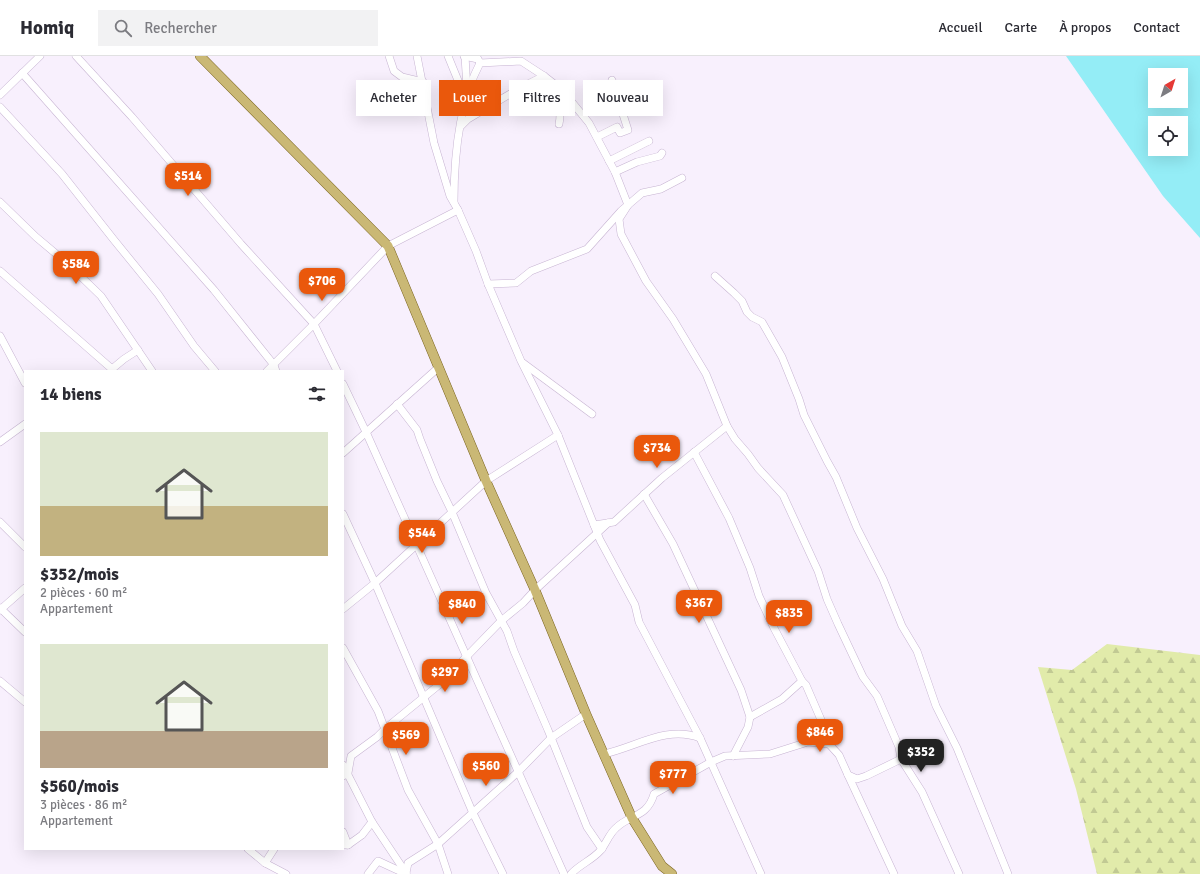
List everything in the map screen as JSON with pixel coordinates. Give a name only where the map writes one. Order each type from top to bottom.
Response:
[{"type":"main road","points":[[200,56],[388,246],[486,481],[535,590],[586,714],[632,818],[662,866],[672,874]]},
{"type":"street","points":[[0,95],[40,56]]},
{"type":"street","points":[[76,56],[132,117],[242,244],[314,324],[337,370]]},
{"type":"street","points":[[389,56],[394,71],[402,77],[415,80]]},
{"type":"street","points":[[417,56],[423,80]]},
{"type":"street","points":[[448,56],[459,80]]},
{"type":"street","points":[[466,80],[464,56],[478,59],[480,62],[521,61],[549,80]]},
{"type":"street","points":[[471,80],[480,62]]},
{"type":"street","points":[[22,73],[214,290],[275,368],[314,324],[388,246],[458,210]]},
{"type":"street","points":[[460,126],[468,119],[520,88],[544,76]]},
{"type":"street","points":[[575,105],[589,122],[597,137],[615,172],[628,205]]},
{"type":"street","points":[[0,107],[62,174],[158,294],[194,346],[214,370]]},
{"type":"street","points":[[429,116],[434,143],[450,196],[458,210],[476,251],[488,284],[521,362],[558,435],[598,534],[635,605],[639,622],[700,738],[761,874]]},
{"type":"street","points":[[454,202],[454,170],[462,116]]},
{"type":"street","points":[[559,124],[561,116]]},
{"type":"street","points":[[597,137],[617,127],[620,133],[628,130],[624,116]]},
{"type":"street","points":[[609,161],[649,141]]},
{"type":"street","points":[[615,172],[637,162],[660,156],[662,153]]},
{"type":"street","points":[[488,284],[516,283],[531,271],[587,249],[628,205],[642,193],[661,189],[682,178]]},
{"type":"street","points":[[0,202],[101,296],[151,370]]},
{"type":"street","points":[[628,205],[619,219],[621,234],[646,281],[673,319],[706,374],[727,426],[758,468],[782,495],[818,571],[827,599],[838,624],[863,677],[877,696],[892,729],[899,747],[901,759],[922,792],[959,874]]},
{"type":"street","points":[[0,271],[111,370],[138,350]]},
{"type":"street","points":[[715,276],[742,301],[747,312],[752,317],[762,322],[782,356],[804,415],[836,477],[857,528],[883,579],[902,626],[917,651],[936,706],[957,748],[1008,874]]},
{"type":"street","points":[[0,336],[24,381]]},
{"type":"street","points":[[521,362],[592,414]]},
{"type":"street","points":[[344,452],[439,367]]},
{"type":"street","points":[[344,386],[564,874]]},
{"type":"street","points":[[397,404],[418,430],[420,440],[437,481],[452,512],[486,593],[507,631],[587,827],[602,849]]},
{"type":"street","points":[[0,442],[24,425]]},
{"type":"street","points":[[594,525],[614,522],[644,494],[727,426]]},
{"type":"street","points":[[344,608],[376,583],[486,481],[558,435]]},
{"type":"street","points":[[694,452],[729,518],[750,568],[759,596],[774,628],[802,681],[806,685],[825,729],[829,744],[839,755],[894,874]]},
{"type":"street","points":[[644,494],[673,544],[741,690],[750,717],[748,727],[733,756]]},
{"type":"street","points":[[344,516],[376,583],[404,654],[424,697],[472,811],[503,874]]},
{"type":"street","points":[[0,522],[24,546]]},
{"type":"street","points":[[407,874],[372,822],[345,775],[351,756],[377,737],[440,684],[501,622],[598,534],[608,523]]},
{"type":"street","points":[[24,589],[0,609],[24,631]]},
{"type":"street","points":[[344,650],[386,728],[408,790],[438,844],[448,874]]},
{"type":"street","points":[[0,681],[24,701]]},
{"type":"street","points":[[750,717],[782,699],[802,681]]},
{"type":"street","points":[[407,874],[408,863],[438,844],[472,811],[518,772],[551,738],[586,714]]},
{"type":"street","points":[[604,754],[617,751],[658,736],[676,734],[691,735],[700,738]]},
{"type":"street","points":[[571,874],[602,849],[616,828],[642,813],[652,802],[654,794],[711,762],[725,756],[770,754],[808,742],[829,744]]},
{"type":"street","points":[[848,775],[857,779],[901,759]]},
{"type":"street","points":[[346,845],[362,835],[372,822]]},
{"type":"street","points":[[249,850],[265,863],[286,874]]},
{"type":"street","points":[[265,863],[273,850]]},
{"type":"street","points":[[368,874],[378,861],[407,874]]},
{"type":"green space","points":[[1107,644],[1200,655],[1200,874],[1097,874],[1076,789],[1038,667],[1072,670]]},
{"type":"water","points":[[1066,56],[1200,56],[1200,238],[1163,196]]}]
